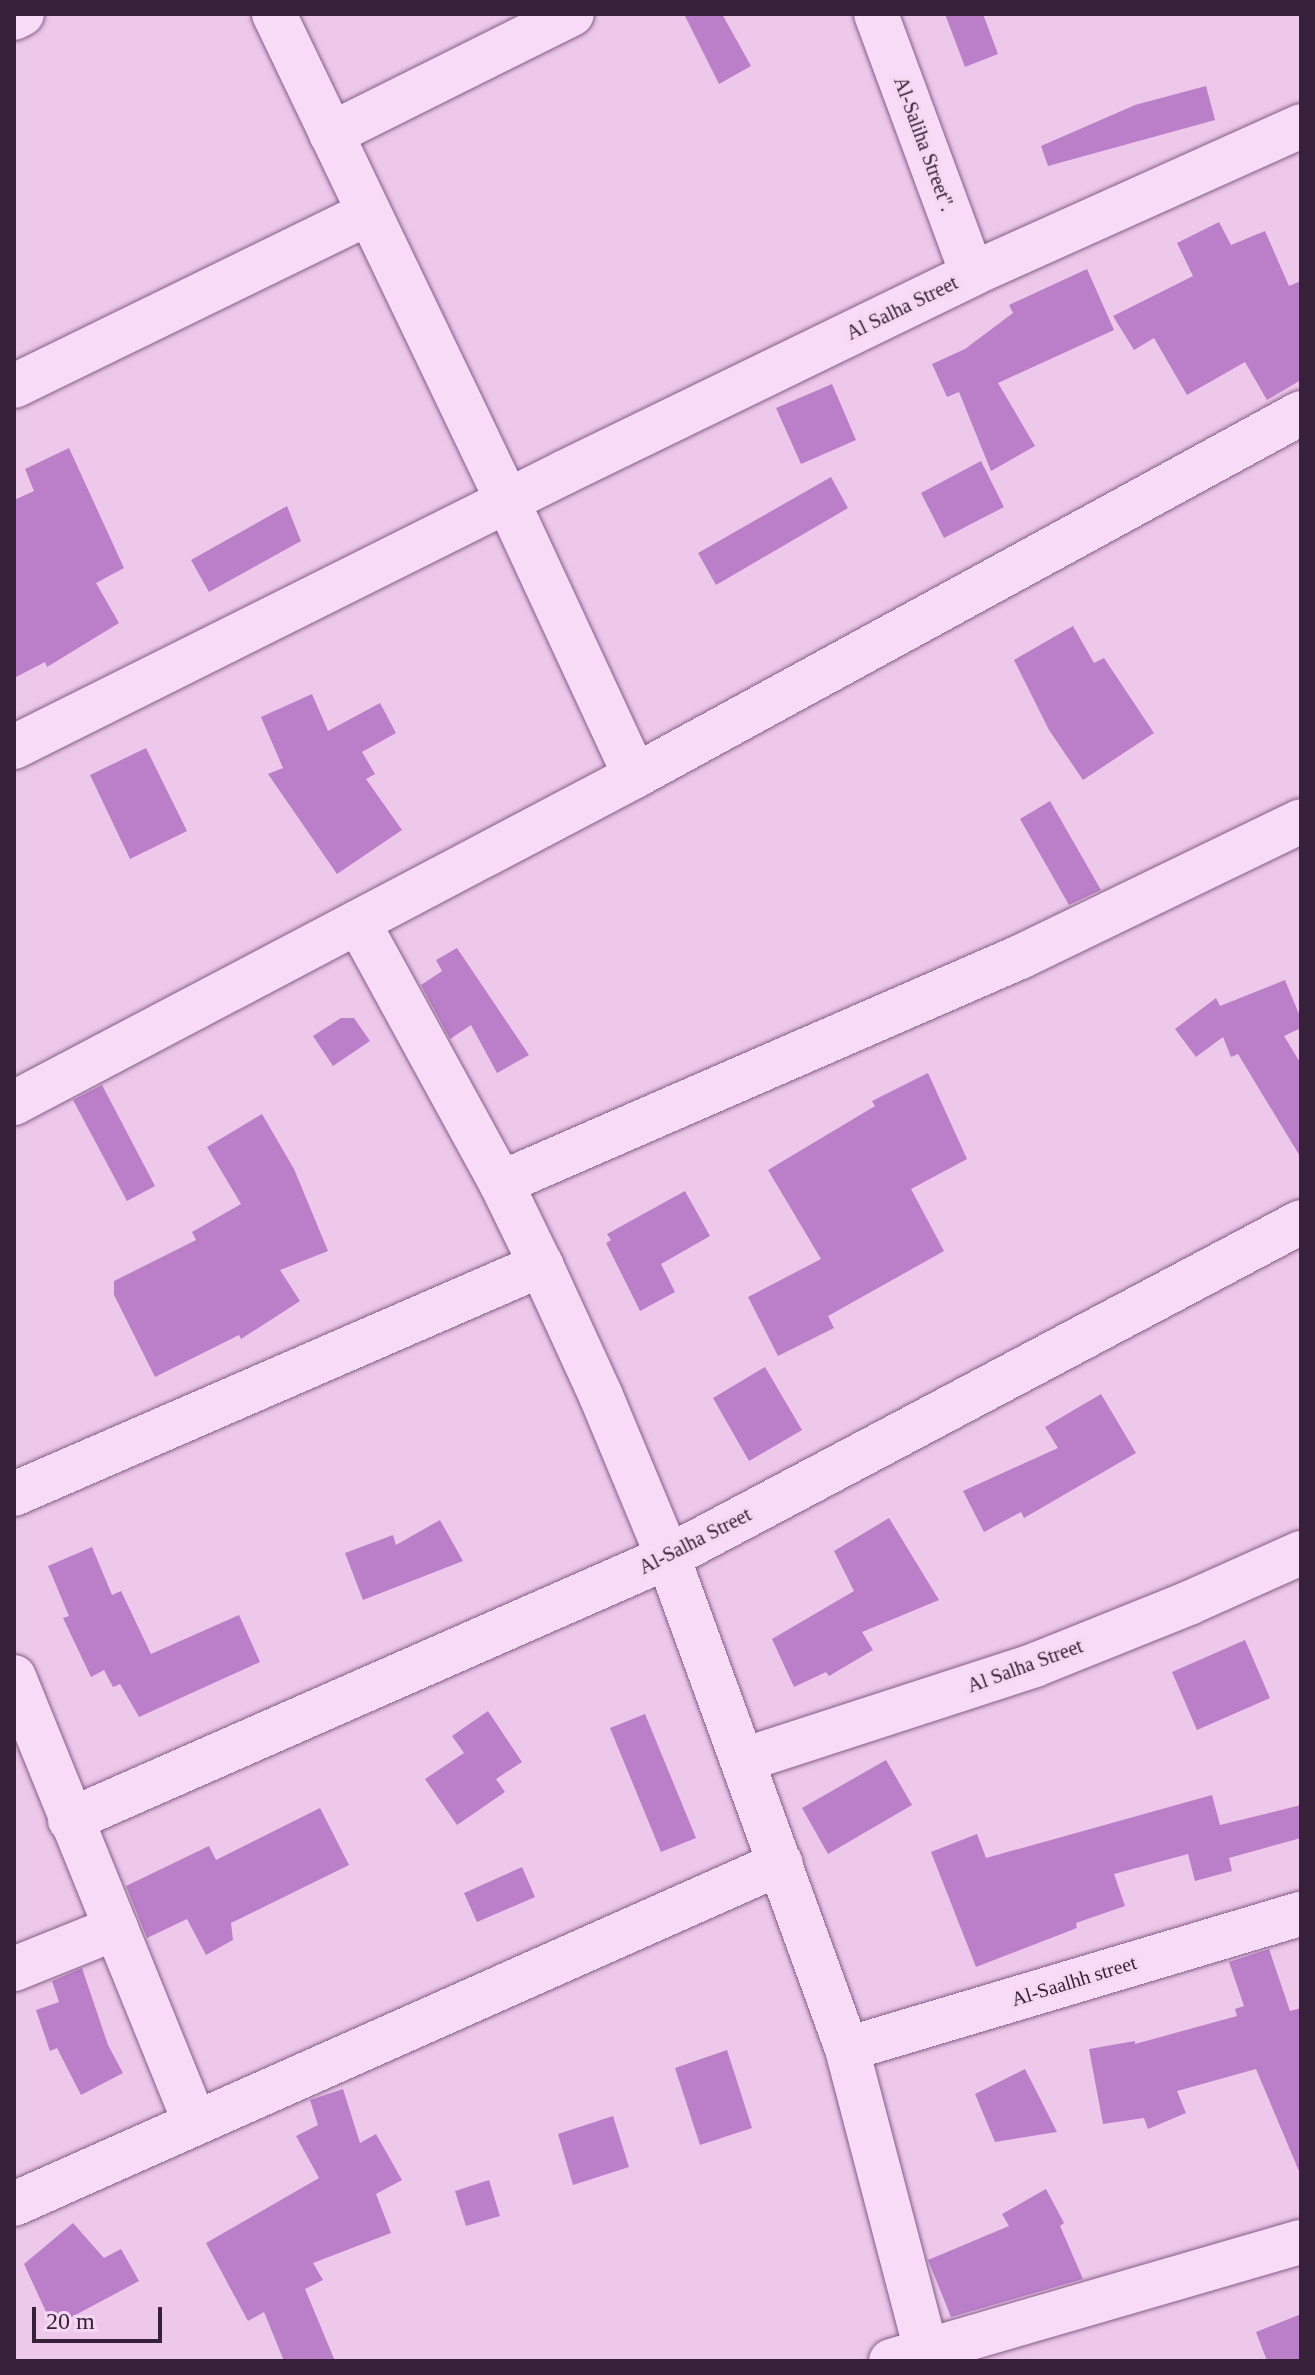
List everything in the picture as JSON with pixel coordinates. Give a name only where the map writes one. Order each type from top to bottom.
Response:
[{"type":"street","points":[[14,18],[22,14]]},
{"type":"street","points":[[274,14],[507,500],[635,776]]},
{"type":"street","points":[[331,134],[572,14]]},
{"type":"street","name":"Al-Saliha Street\".","points":[[876,14],[972,274]]},
{"type":"street","name":"Al Salha Street","points":[[14,747],[507,500],[972,274],[1301,126]]},
{"type":"street","points":[[14,386],[368,213]]},
{"type":"street","points":[[14,1103],[635,776],[1301,413]]},
{"type":"street","points":[[501,1183],[1020,957],[1301,821]]},
{"type":"street","points":[[358,922],[501,1183],[601,1396],[668,1557],[847,2049],[915,2357],[1301,2242]]},
{"type":"street","name":"Al-Salha Street","points":[[70,1820],[668,1557],[1301,1222]]},
{"type":"street","points":[[14,1494],[541,1265]]},
{"type":"street","name":"Al Salha Street","points":[[743,1760],[1035,1665],[1189,1603],[1301,1553]]},
{"type":"street","points":[[14,1677],[195,2123]]},
{"type":"street","points":[[14,2204],[781,1863]]},
{"type":"street","name":"Al-Saalhh street","points":[[847,2049],[1301,1914]]},
{"type":"street","points":[[14,1969],[116,1928]]},
{"type":"building","points":[[684,14],[722,14],[751,66],[719,84]]},
{"type":"building","points":[[945,14],[983,14],[998,54],[965,67]]},
{"type":"building","points":[[1206,86],[1215,120],[1048,166],[1041,146],[1135,105]]},
{"type":"building","points":[[1219,222],[1231,245],[1265,231],[1289,286],[1301,281],[1301,380],[1267,400],[1245,362],[1187,395],[1154,338],[1134,350],[1113,316],[1193,276],[1177,243]]},
{"type":"building","points":[[1087,269],[1114,330],[998,383],[1035,446],[991,471],[959,392],[947,397],[932,364],[965,349],[1013,313],[1009,305]]},
{"type":"building","points":[[832,384],[856,440],[801,464],[776,408]]},
{"type":"building","points":[[69,448],[124,568],[96,583],[119,623],[47,667],[45,662],[14,678],[14,500],[34,491],[25,469]]},
{"type":"building","points":[[981,461],[1004,507],[944,538],[921,493]]},
{"type":"building","points":[[831,477],[848,508],[716,585],[698,553]]},
{"type":"building","points":[[287,506],[301,541],[209,592],[191,560]]},
{"type":"building","points":[[1073,626],[1094,663],[1104,658],[1154,733],[1083,780],[1049,730],[1014,660]]},
{"type":"building","points":[[312,694],[328,731],[380,703],[396,733],[362,752],[375,774],[366,779],[402,830],[337,874],[268,774],[283,768],[261,717]]},
{"type":"building","points":[[146,748],[187,831],[130,859],[90,775]]},
{"type":"building","points":[[1050,801],[1101,890],[1069,905],[1020,819]]},
{"type":"building","points":[[457,948],[529,1055],[497,1073],[471,1025],[450,1039],[421,985],[442,971],[436,960]]},
{"type":"building","points":[[1285,980],[1301,1019],[1301,1028],[1284,1036],[1301,1064],[1301,1158],[1238,1054],[1231,1057],[1223,1037],[1196,1057],[1175,1029],[1216,998],[1220,1006]]},
{"type":"building","points":[[341,1018],[354,1018],[370,1041],[333,1066],[313,1036]]},
{"type":"building","points":[[928,1073],[967,1159],[911,1189],[944,1251],[828,1316],[834,1328],[778,1356],[748,1297],[821,1259],[768,1170],[875,1106],[872,1101]]},
{"type":"building","points":[[102,1085],[155,1186],[127,1201],[73,1100]]},
{"type":"building","points":[[262,1114],[294,1169],[328,1251],[280,1270],[300,1301],[241,1339],[239,1335],[155,1377],[114,1295],[114,1281],[196,1240],[192,1232],[241,1204],[207,1147]]},
{"type":"building","points":[[685,1191],[710,1236],[661,1264],[675,1292],[640,1311],[606,1243],[611,1240],[607,1234]]},
{"type":"building","points":[[765,1367],[802,1430],[749,1461],[713,1398]]},
{"type":"building","points":[[1101,1394],[1136,1453],[1024,1518],[1021,1512],[984,1532],[963,1491],[1058,1448],[1045,1427]]},
{"type":"building","points":[[889,1518],[939,1600],[862,1632],[873,1650],[829,1676],[826,1672],[794,1687],[772,1639],[854,1591],[834,1551]]},
{"type":"building","points":[[440,1520],[463,1561],[363,1600],[345,1553],[393,1535],[396,1545]]},
{"type":"building","points":[[92,1547],[112,1595],[121,1591],[151,1654],[239,1615],[260,1662],[139,1717],[120,1684],[113,1687],[104,1670],[91,1677],[63,1618],[69,1616],[48,1566]]},
{"type":"building","points":[[1245,1640],[1270,1698],[1197,1730],[1172,1672]]},
{"type":"building","points":[[488,1711],[522,1762],[496,1779],[505,1792],[457,1825],[425,1779],[464,1753],[452,1736]]},
{"type":"building","points":[[645,1714],[696,1838],[661,1852],[610,1728]]},
{"type":"building","points":[[886,1760],[912,1805],[828,1854],[802,1808]]},
{"type":"building","points":[[1212,1795],[1220,1825],[1301,1805],[1301,1838],[1229,1858],[1232,1871],[1195,1881],[1188,1854],[1114,1874],[1125,1906],[1076,1923],[1077,1928],[976,1967],[931,1852],[977,1834],[986,1858]]},
{"type":"building","points":[[320,1808],[349,1865],[231,1923],[233,1940],[206,1955],[187,1919],[147,1938],[126,1886],[209,1846],[216,1860]]},
{"type":"building","points":[[522,1867],[535,1897],[477,1922],[464,1893]]},
{"type":"building","points":[[1269,1949],[1290,2011],[1301,2008],[1301,2176],[1256,2069],[1177,2091],[1186,2113],[1148,2129],[1144,2118],[1103,2124],[1089,2049],[1135,2041],[1135,2044],[1237,2016],[1235,2009],[1244,2006],[1229,1962]]},
{"type":"building","points":[[82,1968],[108,2045],[123,2073],[81,2095],[57,2048],[50,2051],[36,2010],[59,2002],[52,1981]]},
{"type":"building","points":[[727,2050],[752,2128],[700,2145],[675,2068]]},
{"type":"building","points":[[1025,2069],[1057,2132],[995,2142],[975,2094]]},
{"type":"building","points":[[343,2089],[360,2143],[376,2134],[402,2180],[376,2194],[391,2233],[313,2263],[323,2280],[305,2289],[335,2361],[284,2361],[264,2312],[248,2321],[206,2243],[319,2178],[296,2136],[318,2125],[310,2100]]},
{"type":"building","points":[[613,2116],[629,2167],[573,2185],[558,2134]]},
{"type":"building","points":[[489,2180],[500,2216],[466,2226],[455,2191]]},
{"type":"building","points":[[1046,2189],[1064,2223],[1060,2226],[1083,2279],[951,2317],[928,2260],[1009,2226],[1002,2214]]},
{"type":"building","points":[[73,2223],[104,2258],[121,2249],[139,2281],[53,2327],[24,2264]]},
{"type":"building","points":[[1301,2314],[1301,2361],[1267,2361],[1256,2332]]}]
